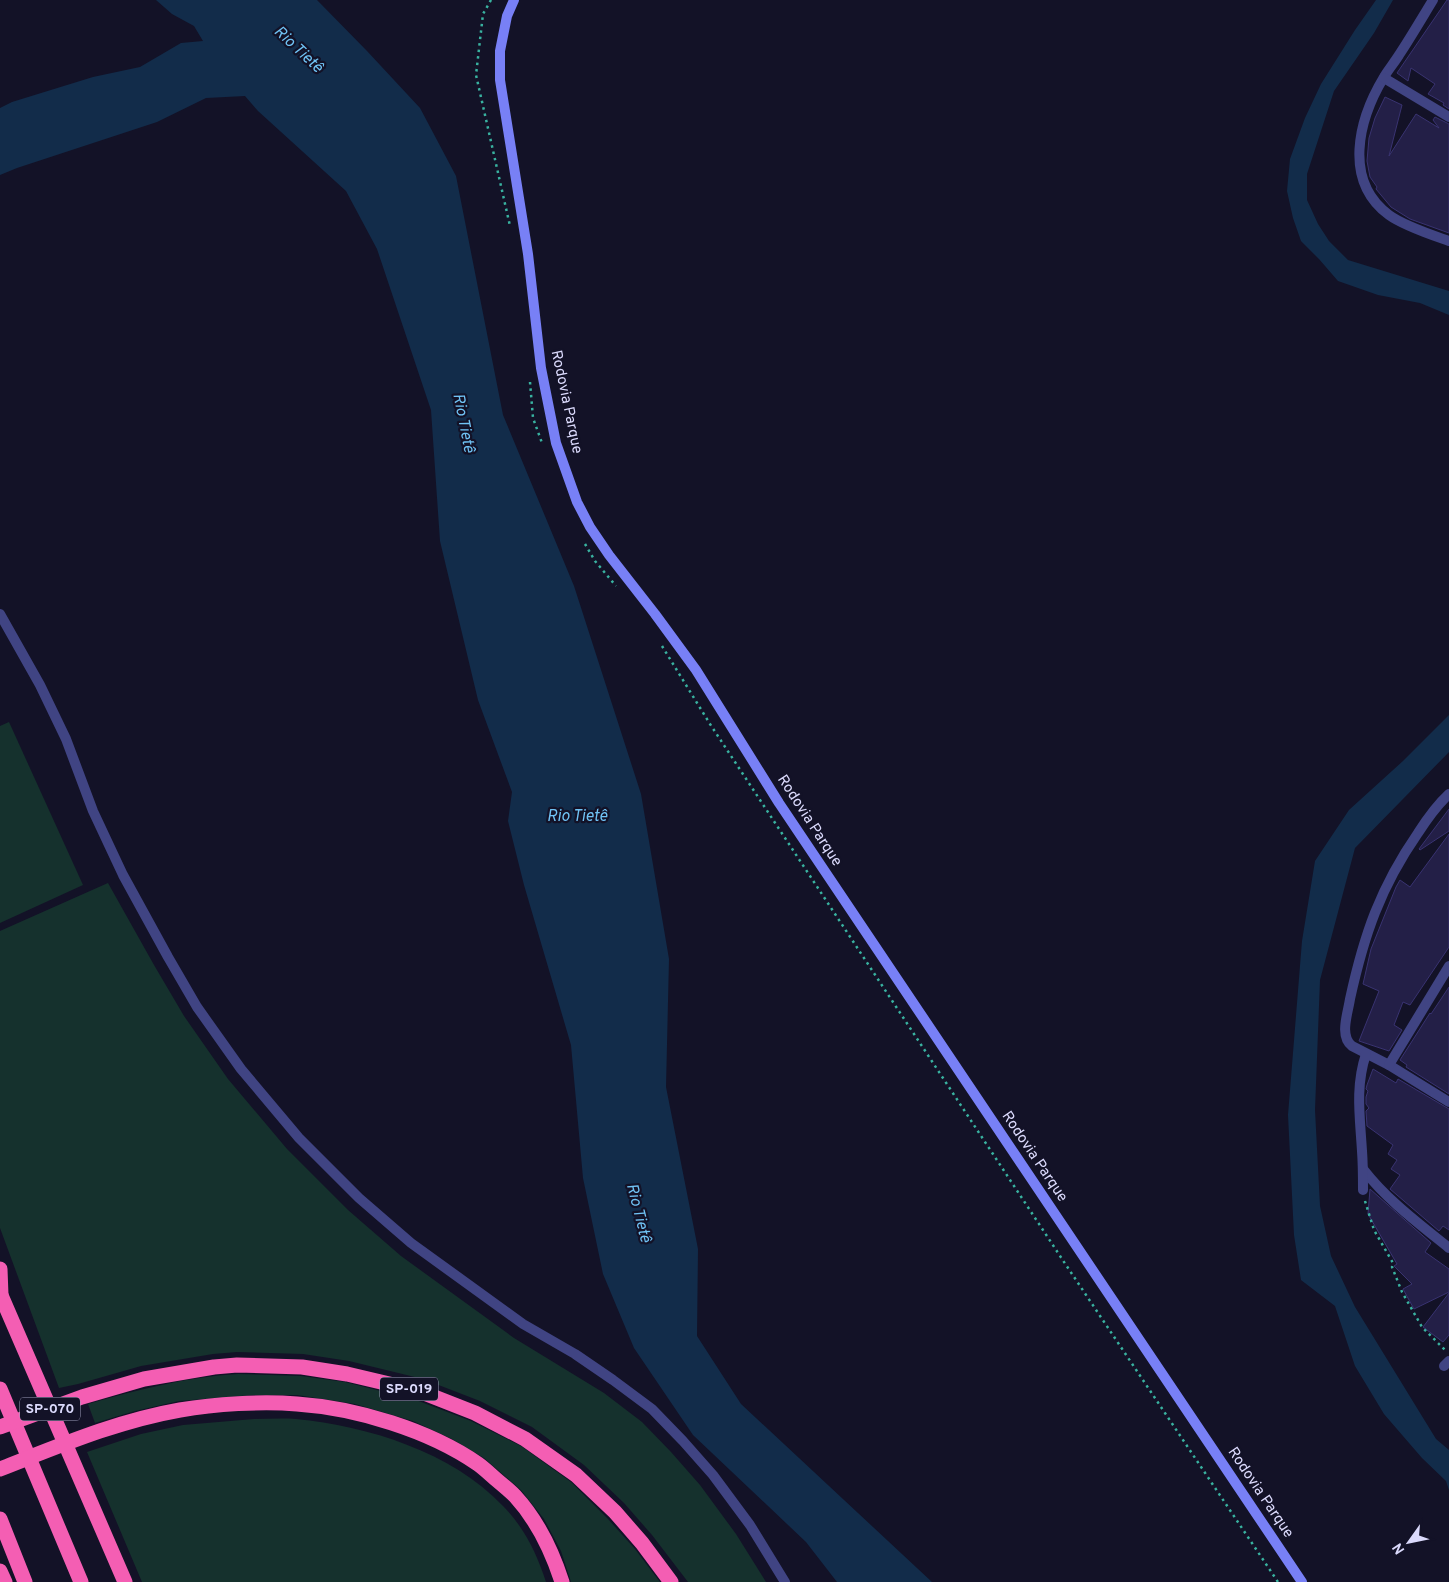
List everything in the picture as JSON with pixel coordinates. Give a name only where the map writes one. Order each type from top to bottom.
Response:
[{"type":"highway","points":[[0,1269],[0,1294]]},
{"type":"highway","name":"SP-070","points":[[0,1294],[125,1582]]},
{"type":"highway","name":"SP-019","points":[[0,1427],[82,1397],[144,1379],[214,1367],[237,1365],[302,1367],[347,1374],[419,1391],[475,1413],[525,1439],[576,1475],[620,1518],[642,1543],[671,1582]]},
{"type":"highway","name":"SP-070","points":[[0,1389],[81,1582]]},
{"type":"highway","name":"SP-019","points":[[0,1469],[97,1432],[137,1419],[180,1410],[253,1404],[297,1404],[353,1413],[410,1430],[448,1446],[479,1465],[515,1496],[536,1523],[553,1554],[562,1582]]},
{"type":"highway","points":[[0,1519],[25,1582]]},
{"type":"highway","points":[[0,1571],[5,1582]]},
{"type":"street","name":"Rodovia Parque","points":[[514,0],[507,16],[500,51],[500,80],[528,254],[541,368],[556,443],[577,502],[609,555],[696,670],[779,803],[1302,1582]]},
{"type":"street","points":[[1433,0],[1384,78],[1368,109],[1364,122],[1359,159],[1360,174],[1368,193],[1390,216],[1449,241]]},
{"type":"street","points":[[1384,78],[1449,117]]},
{"type":"street","points":[[0,622],[16,643],[40,685],[66,739],[93,810],[123,875],[197,1007],[240,1069],[299,1138],[359,1198],[411,1243],[523,1324],[574,1354],[613,1380],[652,1410],[713,1475],[750,1525],[785,1582]]},
{"type":"street","points":[[1449,794],[1432,812],[1409,846],[1389,880],[1375,910],[1355,975],[1345,1033],[1349,1044],[1389,1065],[1449,1102]]},
{"type":"street","points":[[1389,1065],[1449,966]]},
{"type":"street","points":[[1363,1190],[1358,1096],[1366,1054]]},
{"type":"street","points":[[1363,1168],[1380,1190],[1449,1248]]},
{"type":"path","points":[[1363,1190],[1369,1220],[1392,1264],[1402,1292],[1424,1329],[1449,1352]]},
{"type":"green space","points":[[9,722],[83,885],[0,923],[0,726]]},
{"type":"green space","points":[[108,883],[184,1016],[228,1079],[287,1149],[348,1210],[401,1256],[514,1338],[604,1393],[642,1422],[700,1485],[736,1534],[766,1582],[688,1582],[652,1535],[624,1503],[584,1465],[532,1427],[480,1401],[423,1379],[349,1361],[303,1354],[237,1352],[141,1366],[59,1388],[0,1228],[0,931]]},
{"type":"green space","points":[[238,1374],[301,1376],[345,1382],[416,1400],[471,1421],[521,1446],[571,1482],[635,1549],[660,1582],[571,1582],[561,1551],[544,1519],[521,1490],[484,1458],[452,1439],[413,1421],[355,1404],[297,1395],[253,1395],[179,1401],[95,1423],[88,1404],[181,1381]]},
{"type":"green space","points":[[254,1419],[296,1419],[352,1428],[380,1435],[434,1457],[482,1487],[511,1514],[534,1551],[546,1582],[142,1582],[87,1452],[141,1434],[183,1425]]},
{"type":"water","name":"Rio Tietê","points":[[156,0],[317,0],[420,108],[456,176],[503,415],[574,586],[641,794],[669,959],[666,1087],[698,1249],[697,1336],[741,1404],[932,1582],[837,1582],[806,1542],[693,1435],[634,1348],[603,1274],[583,1178],[571,1045],[524,885],[508,821],[512,792],[478,700],[440,541],[431,410],[377,249],[346,191],[258,111],[245,96],[206,98],[157,122],[0,175],[0,108],[12,102],[93,77],[140,67],[181,43],[203,41],[194,26],[172,14]]},
{"type":"water","points":[[1376,0],[1393,0],[1374,33],[1334,91],[1307,174],[1307,200],[1318,224],[1329,241],[1348,260],[1449,291],[1449,315],[1420,303],[1378,295],[1338,281],[1301,241],[1293,218],[1287,191],[1290,159],[1305,118],[1321,84]]},
{"type":"water","points":[[1449,715],[1449,752],[1355,848],[1320,980],[1315,1110],[1320,1206],[1331,1256],[1355,1307],[1436,1439],[1449,1450],[1449,1490],[1446,1481],[1422,1458],[1384,1414],[1355,1366],[1335,1306],[1301,1280],[1294,1235],[1288,1115],[1302,941],[1315,861],[1349,810],[1403,761]]},
{"type":"building","points":[[1447,0],[1449,0],[1449,109],[1443,105],[1444,103],[1428,94],[1435,84],[1411,68],[1408,81],[1397,73]]},
{"type":"building","points":[[1385,97],[1402,105],[1389,156],[1416,114],[1439,128],[1433,120],[1435,117],[1449,124],[1449,233],[1410,219],[1391,207],[1376,189],[1377,187],[1370,177],[1367,161],[1369,138],[1375,118]]},
{"type":"building","points":[[1449,809],[1449,831],[1420,850],[1419,849]]},
{"type":"building","points":[[1449,834],[1449,947],[1410,1005],[1403,1002],[1394,1025],[1402,1030],[1389,1051],[1359,1041],[1379,991],[1363,984],[1371,949],[1396,887],[1400,880],[1410,887]]},
{"type":"building","points":[[1449,987],[1449,1094],[1406,1067],[1407,1065],[1400,1060]]},
{"type":"building","points":[[1373,1069],[1396,1083],[1398,1079],[1449,1109],[1449,1230],[1443,1226],[1439,1231],[1390,1189],[1400,1175],[1391,1169],[1397,1160],[1388,1154],[1393,1145],[1367,1126],[1366,1111],[1369,1108],[1366,1104],[1368,1091],[1366,1089]]},
{"type":"building","points":[[1370,1189],[1431,1243],[1425,1252],[1449,1269],[1449,1292],[1414,1309],[1403,1289],[1412,1284],[1394,1266],[1397,1264],[1368,1214]]},
{"type":"building","points":[[1449,1293],[1449,1335],[1443,1342],[1423,1327]]}]
